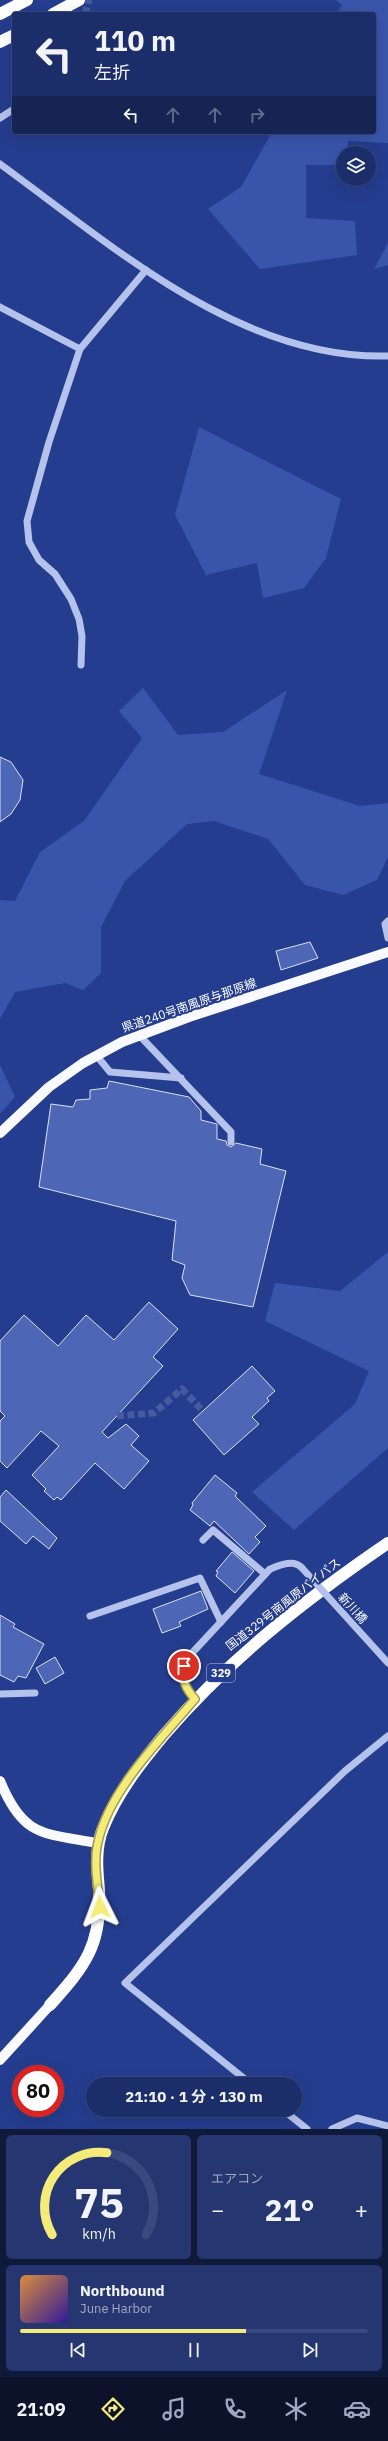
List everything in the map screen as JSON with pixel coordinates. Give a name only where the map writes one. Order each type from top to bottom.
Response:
[{"type":"highway","points":[[0,14],[27,0]]},
{"type":"highway","points":[[57,12],[79,0]]},
{"type":"highway","points":[[0,42],[12,36]]},
{"type":"highway","name":"国道329号南風原バイパス","points":[[50,2006],[79,1972],[94,1940],[100,1907],[97,1843],[111,1808],[123,1787],[148,1754],[195,1699],[235,1660],[287,1617],[388,1543]]},
{"type":"main road","name":"県道240号南風原与那原線","points":[[0,1133],[49,1087],[96,1055],[139,1035],[388,952]]},
{"type":"main road","points":[[0,1781],[13,1810],[29,1826],[56,1836],[97,1843]]},
{"type":"main road","points":[[0,2060],[50,2006]]},
{"type":"street","points":[[0,118],[12,110]]},
{"type":"street","points":[[0,164],[146,270],[228,318],[293,344],[323,351],[388,356]]},
{"type":"street","points":[[81,666],[82,636],[79,619],[67,593],[55,574],[39,560],[32,548],[29,542],[27,520],[49,442],[80,349],[146,270]]},
{"type":"street","points":[[0,307],[80,349]]},
{"type":"street","points":[[388,921],[385,924],[388,938]]},
{"type":"street","points":[[139,1035],[231,1132],[231,1142]]},
{"type":"street","points":[[96,1055],[110,1072],[181,1078]]},
{"type":"street","points":[[195,1699],[188,1692],[182,1679],[184,1666],[193,1652],[266,1574],[213,1530],[203,1540]]},
{"type":"street","name":"新川橋","points":[[266,1574],[270,1569],[286,1563],[299,1565],[388,1663]]},
{"type":"street","points":[[90,1616],[200,1578],[220,1622]]},
{"type":"street","points":[[0,1694],[35,1693]]},
{"type":"street","points":[[242,2077],[126,1983],[345,1771],[388,1736]]},
{"type":"street","points":[[292,2117],[307,2129]]},
{"type":"street","points":[[332,2129],[357,2118],[388,2126]]},
{"type":"shaded area","points":[[336,0],[388,0],[388,143],[348,141],[348,146],[336,146],[336,165],[306,165],[306,218],[355,221],[357,255],[260,269],[208,209],[241,187],[271,134],[376,134],[376,12],[338,12],[342,5]]},
{"type":"shaded area","points":[[388,243],[388,265],[374,269]]},
{"type":"shaded area","points":[[199,427],[341,499],[326,558],[304,588],[263,598],[257,563],[206,575],[175,515]]},
{"type":"shaded area","points":[[143,688],[178,735],[223,732],[287,690],[259,774],[360,806],[388,803],[388,857],[377,880],[343,895],[305,885],[268,839],[214,821],[187,824],[125,881],[101,927],[101,973],[83,990],[65,983],[15,992],[0,1019],[0,900],[15,901],[40,852],[84,821],[142,738],[119,711]]},
{"type":"shaded area","points":[[0,1065],[15,1097],[0,1114]]},
{"type":"shaded area","points":[[388,1252],[388,1448],[294,1530],[252,1492],[355,1404],[369,1371],[265,1321],[275,1283],[340,1291]]},
{"type":"building","points":[[0,757],[11,762],[23,780],[20,800],[11,814],[0,822]]},
{"type":"building","points":[[310,942],[318,958],[281,970],[276,951]]},
{"type":"building","points":[[109,1081],[189,1097],[201,1111],[201,1120],[217,1124],[217,1139],[226,1141],[227,1145],[231,1147],[236,1143],[262,1149],[260,1164],[286,1171],[253,1307],[190,1295],[182,1278],[185,1265],[172,1260],[176,1221],[39,1187],[51,1104],[73,1107],[76,1100],[90,1099],[90,1090],[107,1088]]},
{"type":"building","points":[[149,1302],[178,1329],[153,1357],[163,1366],[102,1432],[108,1438],[126,1424],[139,1436],[131,1445],[149,1461],[124,1489],[95,1463],[61,1500],[57,1497],[54,1500],[44,1491],[46,1489],[32,1475],[59,1446],[41,1431],[7,1468],[0,1461],[0,1421],[5,1416],[0,1411],[0,1341],[24,1315],[58,1346],[86,1315],[114,1340]]},
{"type":"building","points":[[252,1366],[275,1391],[267,1398],[269,1401],[252,1417],[259,1424],[224,1455],[193,1420]]},
{"type":"building","points":[[215,1475],[237,1493],[235,1496],[266,1526],[255,1537],[260,1542],[249,1554],[214,1521],[210,1526],[190,1510],[193,1505],[192,1503]]},
{"type":"building","points":[[6,1490],[57,1538],[49,1549],[33,1536],[26,1544],[0,1521],[0,1497]]},
{"type":"building","points":[[232,1552],[254,1571],[235,1593],[216,1576],[218,1572],[216,1571]]},
{"type":"building","points":[[201,1591],[208,1609],[179,1622],[181,1626],[162,1633],[153,1609]]},
{"type":"building","points":[[0,1615],[15,1624],[13,1627],[44,1644],[26,1678],[18,1676],[14,1682],[0,1675]]},
{"type":"building","points":[[55,1657],[64,1673],[45,1684],[36,1668]]},
{"type":"tunnel","points":[[86,12],[89,0]]},
{"type":"tunnel","points":[[117,1416],[154,1413],[182,1389],[203,1411]]},
{"type":"route","points":[[100,1907],[97,1843],[102,1828],[123,1787],[148,1754],[195,1699],[188,1692],[182,1679],[184,1666]]}]
